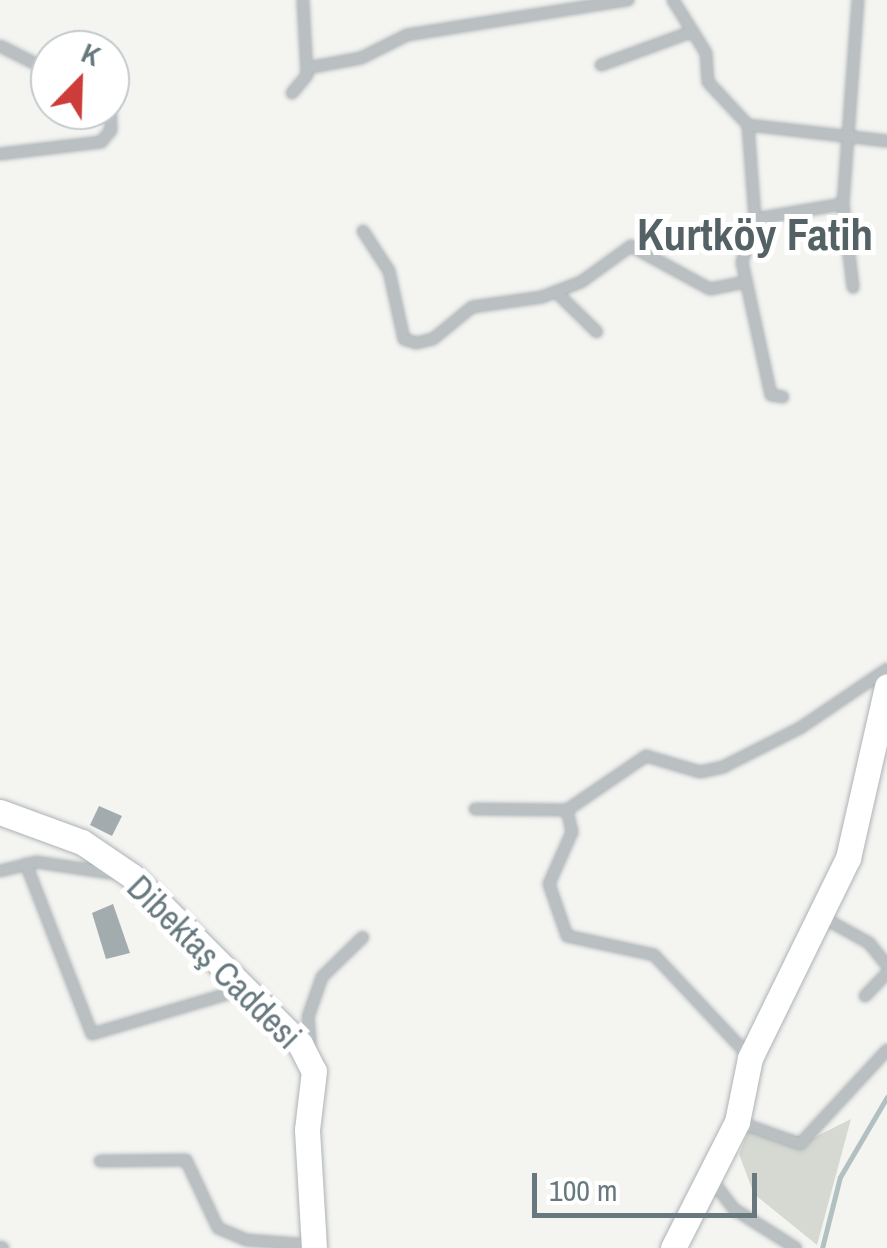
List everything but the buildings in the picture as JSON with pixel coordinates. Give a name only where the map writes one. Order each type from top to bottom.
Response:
[{"type":"street","points":[[292,94],[307,68],[303,0]]},
{"type":"street","points":[[307,68],[361,58],[407,35],[628,0]]},
{"type":"street","points":[[673,0],[706,53],[708,82],[748,126],[755,219],[742,262],[771,395],[783,397]]},
{"type":"street","points":[[853,287],[843,204],[858,0]]},
{"type":"street","points":[[601,65],[691,32]]},
{"type":"street","points":[[0,46],[30,62]]},
{"type":"street","points":[[748,126],[849,132],[887,141]]},
{"type":"street","points":[[0,154],[101,142],[111,130]]},
{"type":"street","points":[[755,219],[843,204]]},
{"type":"street","points":[[363,231],[389,271],[404,338],[416,343],[433,340],[472,307],[556,292],[631,246],[710,290],[746,282]]},
{"type":"street","points":[[556,292],[598,332]]},
{"type":"street","points":[[475,810],[567,810],[646,756],[700,772],[723,767],[800,728],[887,669]]},
{"type":"street","points":[[673,1248],[737,1122],[750,1058],[848,858],[880,758],[887,686]]},
{"type":"street","points":[[567,810],[572,832],[548,884],[567,936],[654,955],[750,1058]]},
{"type":"street","name":"Dibektaş Caddesi","points":[[0,812],[82,842],[132,876],[300,1044],[314,1071],[307,1130],[313,1247]]},
{"type":"street","points":[[26,864],[92,1034],[218,1002],[246,987]]},
{"type":"street","points":[[0,872],[26,864],[132,876]]},
{"type":"street","points":[[821,916],[869,943],[887,965]]},
{"type":"street","points":[[314,1071],[312,999],[322,977],[363,936]]},
{"type":"street","points":[[865,996],[887,973]]},
{"type":"street","points":[[737,1122],[800,1144],[887,1050]]},
{"type":"street","points":[[100,1161],[186,1160],[218,1228],[246,1240],[313,1247]]},
{"type":"street","points":[[709,1175],[734,1208],[796,1248]]},
{"type":"shaded area","points":[[851,1119],[817,1245],[754,1194],[739,1154],[749,1130],[813,1138]]},
{"type":"waterway","points":[[822,1248],[840,1177],[887,1097]]},
{"type":"district","name":"Kurtköy Fatih","points":[[755,234]]}]
